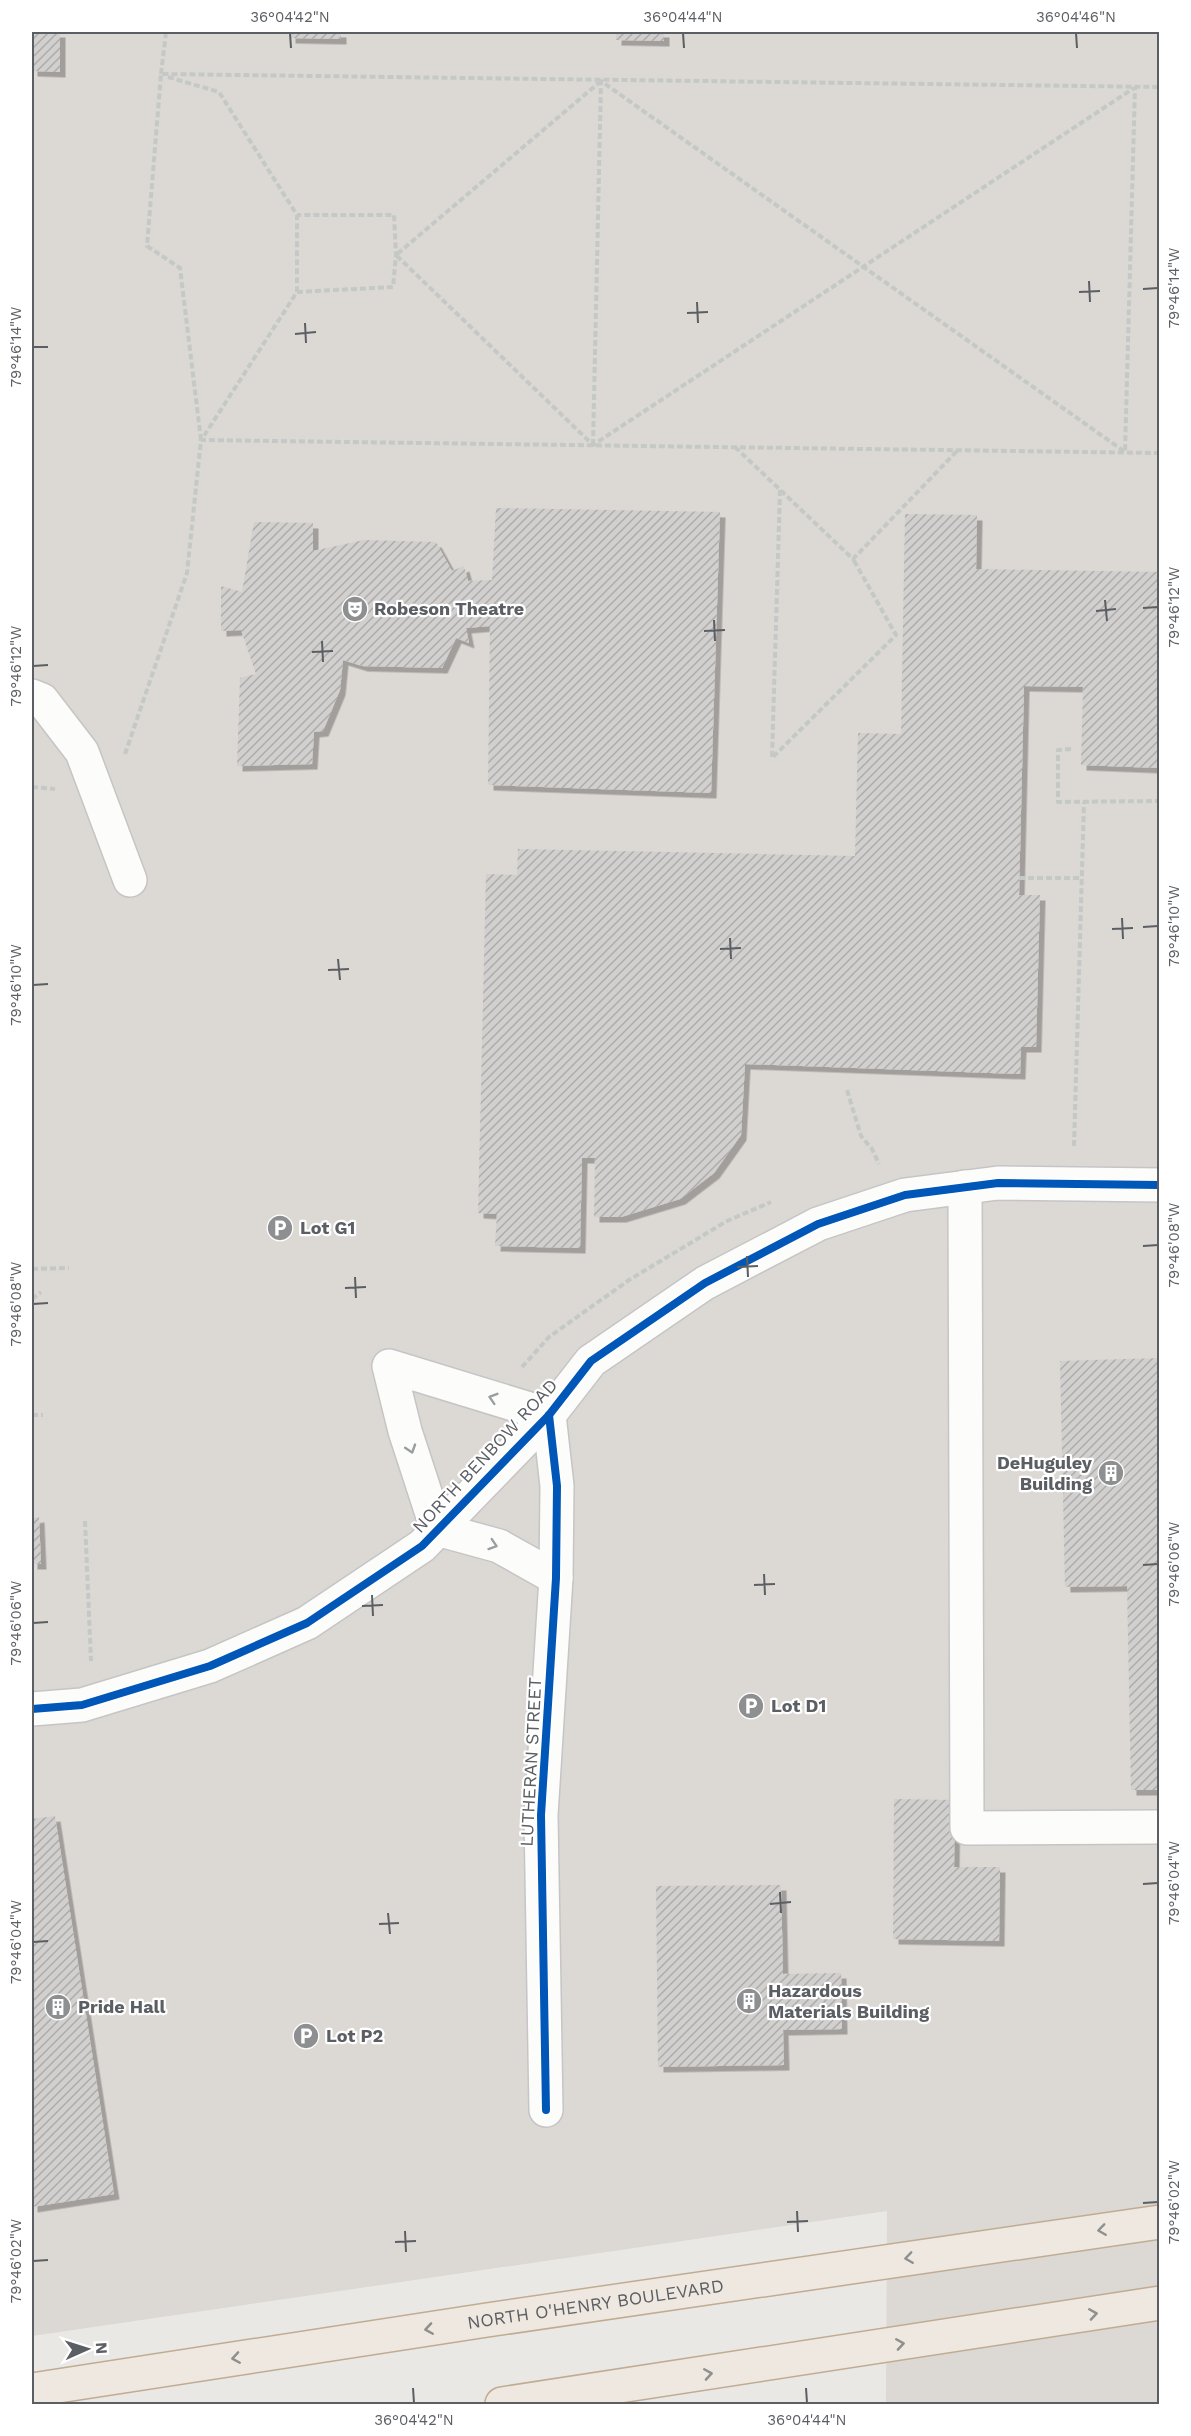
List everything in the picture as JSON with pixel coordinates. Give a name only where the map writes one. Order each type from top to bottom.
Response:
[{"type":"highway","name":"NORTH O'HENRY BOULEVARD","points":[[32,2390],[498,2318],[1160,2222]]},
{"type":"highway","points":[[501,2404],[650,2383],[1160,2303]]},
{"type":"highway","points":[[624,2404],[650,2383]]},
{"type":"street","points":[[32,696],[42,700],[82,752],[130,880]]},
{"type":"street","name":"NORTH BENBOW ROAD","points":[[32,1709],[82,1705],[210,1666],[307,1623],[422,1546],[549,1416],[591,1361],[705,1283],[818,1224],[905,1195],[998,1183],[1160,1185]]},
{"type":"street","points":[[965,1187],[967,1828],[1160,1827]]},
{"type":"street","points":[[549,1416],[388,1366],[405,1431],[437,1529],[499,1546],[556,1578]]},
{"type":"street","name":"LUTHERAN STREET","points":[[546,2110],[541,1815],[556,1578],[558,1486],[549,1416]]},
{"type":"path","points":[[32,787],[59,789],[92,779],[122,763],[187,573],[201,440],[180,268],[147,246],[166,32]]},
{"type":"path","points":[[161,75],[1160,87]]},
{"type":"path","points":[[161,75],[219,92],[297,215],[297,292],[201,440]]},
{"type":"path","points":[[396,255],[601,81]]},
{"type":"path","points":[[601,81],[1125,452]]},
{"type":"path","points":[[593,445],[601,81]]},
{"type":"path","points":[[593,445],[1135,87]]},
{"type":"path","points":[[1125,452],[1135,87]]},
{"type":"path","points":[[297,215],[394,215],[396,255],[393,287],[297,292]]},
{"type":"path","points":[[396,255],[593,445]]},
{"type":"path","points":[[201,440],[1160,453]]},
{"type":"path","points":[[735,447],[853,559],[896,635],[772,758],[780,490]]},
{"type":"path","points":[[853,559],[958,450]]},
{"type":"path","points":[[1071,749],[1058,750],[1058,802],[1160,801]]},
{"type":"path","points":[[1074,1149],[1084,802]]},
{"type":"path","points":[[1019,878],[1082,878]]},
{"type":"path","points":[[846,1090],[861,1136],[879,1165]]},
{"type":"path","points":[[32,1269],[69,1268]]},
{"type":"path","points":[[32,1299],[41,1292]]},
{"type":"path","points":[[32,1415],[43,1415]]},
{"type":"path","points":[[81,1662],[91,1661],[86,1521]]},
{"type":"shaded area","points":[[32,32],[1159,32],[1159,2404],[886,2404],[887,2211],[32,2336]]},
{"type":"building","points":[[32,32],[60,32],[60,72],[32,71]]},
{"type":"building","points":[[290,32],[341,32],[341,39],[290,38]]},
{"type":"building","points":[[616,32],[664,32],[664,41],[616,40]]},
{"type":"building","points":[[496,508],[720,512],[711,793],[488,785],[490,626],[466,628],[469,643],[456,638],[442,668],[362,666],[343,660],[340,690],[323,731],[314,732],[312,764],[237,766],[240,678],[256,674],[241,630],[221,631],[221,586],[242,592],[254,522],[313,523],[313,551],[364,540],[436,542],[452,571],[464,566],[468,581],[492,580]]},
{"type":"building","points":[[905,514],[977,515],[976,569],[1160,572],[1158,768],[1081,765],[1083,687],[1024,686],[1019,895],[1040,895],[1036,1047],[1021,1047],[1020,1074],[745,1064],[741,1135],[714,1173],[680,1199],[621,1217],[594,1217],[595,1158],[582,1158],[580,1248],[495,1246],[497,1214],[478,1213],[486,874],[517,875],[518,849],[855,856],[858,733],[901,734]]},
{"type":"building","name":"DeHuguley Building","points":[[1160,1358],[1160,1790],[1131,1790],[1127,1586],[1065,1587],[1060,1361]]},
{"type":"building","points":[[39,1517],[41,1564],[32,1564],[32,1518]]},
{"type":"building","points":[[894,1799],[955,1800],[954,1867],[1000,1867],[999,1941],[893,1939]]},
{"type":"building","name":"Pride Hall","points":[[55,1816],[114,2194],[32,2207],[32,1819]]},
{"type":"building","name":"Hazardous Materials Building","points":[[781,1885],[783,1974],[841,1973],[842,2029],[783,2030],[784,2065],[658,2067],[656,1886]]},
{"type":"cycle path","points":[[32,1709],[82,1705],[210,1666],[307,1623],[422,1546],[549,1415],[591,1361],[705,1283],[818,1224],[905,1195],[998,1183],[1160,1185]]},
{"type":"cycle path","points":[[546,2110],[541,1815],[556,1578],[557,1486],[549,1415]]},
{"type":"place","name":"Robeson Theatre","points":[[355,609]]},
{"type":"place","name":"Lot G1","points":[[280,1228]]},
{"type":"place","name":"DeHuguley Building","points":[[1111,1473]]},
{"type":"place","name":"Lot D1","points":[[751,1706]]},
{"type":"place","name":"Hazardous Materials Building","points":[[749,2001]]},
{"type":"place","name":"Pride Hall","points":[[58,2007]]},
{"type":"place","name":"Lot P2","points":[[306,2036]]}]
